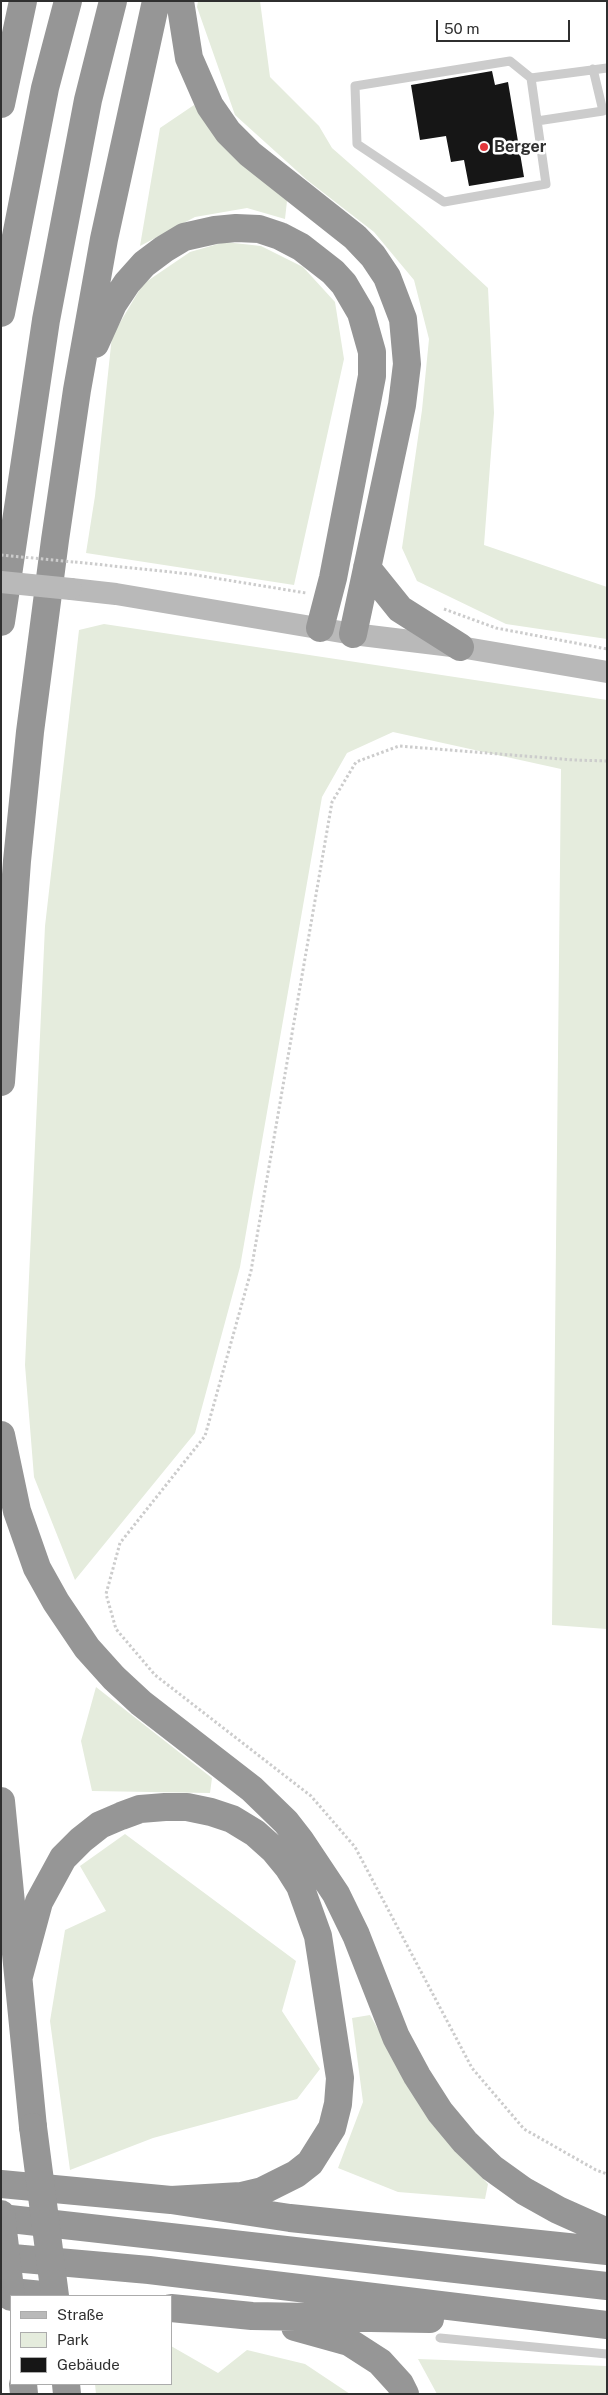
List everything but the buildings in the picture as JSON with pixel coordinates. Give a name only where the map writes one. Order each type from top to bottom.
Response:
[{"type":"highway","points":[[1,104],[23,1]]},
{"type":"highway","points":[[1,313],[45,88],[68,1]]},
{"type":"highway","points":[[1,622],[46,320],[88,100],[113,1]]},
{"type":"highway","points":[[1,1082],[17,861],[30,732],[55,540],[77,390],[104,239],[156,1]]},
{"type":"highway","points":[[180,1],[189,58],[210,106],[228,132],[250,154],[355,237],[373,256],[387,277],[403,319],[407,364],[402,405],[353,634]]},
{"type":"highway","points":[[77,390],[98,338],[114,304],[127,283],[144,264],[184,237],[229,228],[260,229],[280,236],[301,247],[333,272],[353,297],[361,313],[372,352],[372,376],[337,558],[320,628]]},
{"type":"highway","points":[[367,568],[400,609],[460,647]]},
{"type":"highway","points":[[1,1436],[18,1511],[34,1562],[56,1602],[87,1648],[101,1664],[141,1703],[252,1789],[286,1822],[305,1846],[326,1877],[352,1926],[400,2044],[440,2112],[465,2142],[492,2168],[524,2191],[558,2210],[607,2232]]},
{"type":"highway","points":[[1,1801],[33,2127],[54,2295]]},
{"type":"highway","points":[[19,1976],[39,1902],[64,1858],[80,1840],[100,1825],[121,1816],[140,1810],[165,1807],[187,1807],[210,1812],[232,1819],[255,1833],[274,1850],[288,1867],[300,1886],[318,1936],[340,2078],[338,2104],[332,2128],[310,2162],[281,2182],[262,2191],[241,2196],[171,2200]]},
{"type":"highway","points":[[1,2184],[171,2200],[290,2218],[607,2251]]},
{"type":"highway","points":[[1,2214],[11,2295]]},
{"type":"highway","points":[[1,2218],[607,2286]]},
{"type":"highway","points":[[1,2257],[148,2270],[598,2324]]},
{"type":"highway","points":[[1,2291],[43,2295]]},
{"type":"highway","points":[[172,2308],[252,2316],[598,2324]]},
{"type":"highway","points":[[252,2316],[349,2342],[380,2362],[400,2384],[406,2394]]},
{"type":"main road","points":[[1,582],[116,594],[353,634],[460,647],[607,672]]},
{"type":"lane","points":[[510,62],[531,78],[546,184],[444,202],[357,144],[355,86],[510,62]]},
{"type":"lane","points":[[531,78],[607,68]]},
{"type":"lane","points":[[537,120],[603,110],[593,69]]},
{"type":"lane","points":[[440,2338],[607,2354]]},
{"type":"path","points":[[1,555],[74,562]]},
{"type":"path","points":[[607,761],[399,746],[356,762],[332,802],[251,1271],[205,1436],[120,1543],[106,1594],[116,1629],[156,1675],[311,1796],[355,1847],[472,2068],[498,2099],[524,2129],[596,2170],[607,2174]]},
{"type":"green space","points":[[198,1],[260,1],[270,77],[319,126],[332,148],[488,288],[494,413],[484,545],[607,587],[607,639],[506,624],[417,581],[402,548],[422,410],[429,339],[414,280],[374,232],[307,180],[235,115],[197,7]]},
{"type":"green space","points":[[194,105],[240,161],[287,201],[285,219],[247,208],[195,217],[140,246],[160,128]]},
{"type":"green space","points":[[225,242],[261,246],[303,267],[335,302],[344,359],[294,585],[86,553],[95,496],[112,336],[143,284],[190,252]]},
{"type":"green space","points":[[104,624],[607,700],[607,1629],[552,1625],[561,769],[393,732],[347,753],[322,797],[240,1267],[195,1433],[75,1580],[34,1477],[25,1365],[45,926],[79,630]]},
{"type":"green space","points":[[96,1687],[212,1778],[210,1793],[92,1791],[81,1741]]},
{"type":"green space","points":[[125,1834],[296,1961],[282,2011],[320,2069],[297,2099],[153,2138],[70,2170],[50,2021],[65,1930],[106,1911],[80,1866]]},
{"type":"green space","points":[[370,2015],[431,2123],[488,2184],[485,2199],[398,2192],[338,2168],[363,2102],[352,2018]]},
{"type":"green space","points":[[172,2347],[218,2373],[247,2350],[305,2364],[350,2394],[96,2394],[95,2385],[172,2385]]},
{"type":"green space","points":[[418,2359],[607,2366],[607,2394],[437,2394]]},
{"type":"place","name":"Berger","points":[[484,147]]}]
